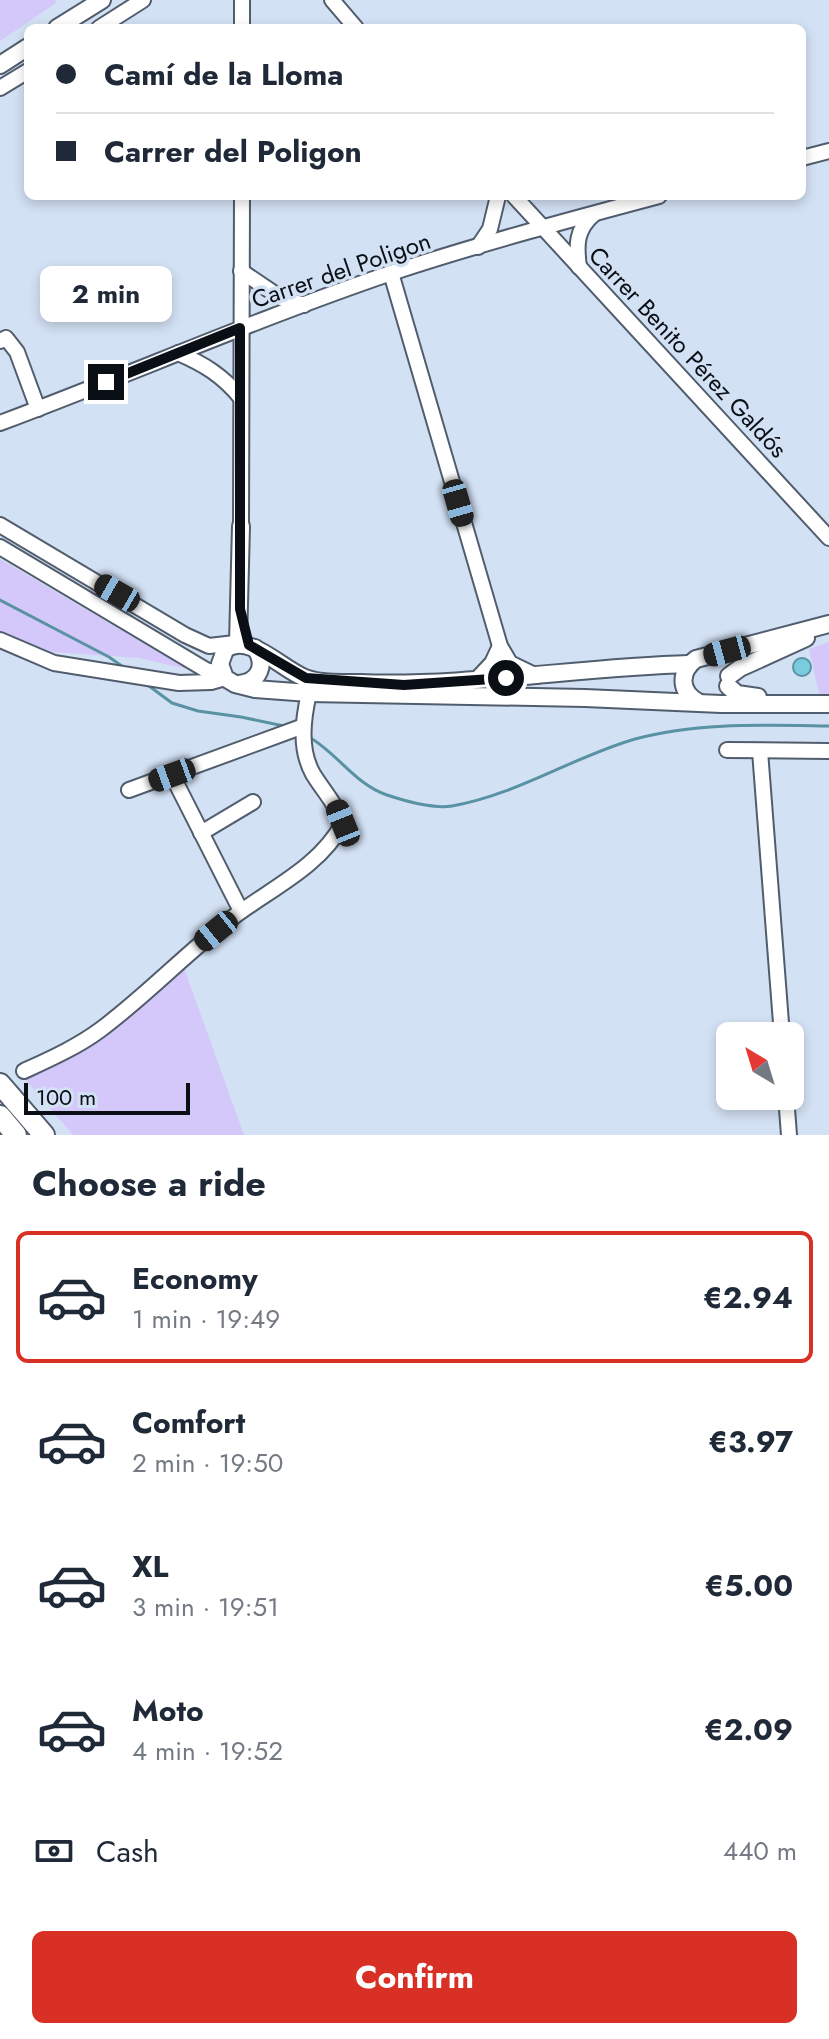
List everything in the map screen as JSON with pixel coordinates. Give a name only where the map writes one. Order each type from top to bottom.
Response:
[{"type":"main road","points":[[0,1084],[44,1135]]},
{"type":"main road","points":[[0,1116],[16,1135]]},
{"type":"street","points":[[63,24],[102,0]]},
{"type":"street","points":[[105,24],[143,0]]},
{"type":"street","points":[[242,0],[242,24]]},
{"type":"street","points":[[324,0],[338,4],[353,24]]},
{"type":"street","points":[[0,65],[24,50]]},
{"type":"street","points":[[0,88],[24,73]]},
{"type":"street","points":[[806,157],[829,151]]},
{"type":"street","points":[[240,646],[242,200]]},
{"type":"street","points":[[478,247],[490,229],[497,200]]},
{"type":"street","name":"Carrer Benito Pérez Galdós","points":[[518,200],[829,538]]},
{"type":"street","name":"Carrer del Poligon","points":[[0,423],[240,328],[391,273],[644,200]]},
{"type":"street","points":[[579,267],[579,232],[595,213]]},
{"type":"street","points":[[241,271],[281,298],[304,305]]},
{"type":"street","points":[[391,273],[500,646],[510,663],[537,676]]},
{"type":"street","points":[[0,341],[6,338],[17,352],[38,409]]},
{"type":"street","points":[[178,353],[203,363],[227,381],[241,398]]},
{"type":"street","points":[[0,525],[185,635],[209,646],[240,646],[306,678],[404,685],[697,661],[829,626]]},
{"type":"street","points":[[0,547],[206,670],[255,689],[309,693],[829,704]]},
{"type":"street","points":[[697,661],[683,678],[684,685],[686,692],[705,702],[722,696],[740,668],[829,626]]},
{"type":"street","points":[[0,640],[54,663],[179,683],[229,678],[251,681],[260,672],[261,659],[240,646],[207,655],[175,650]]},
{"type":"street","points":[[229,678],[220,659],[240,646]]},
{"type":"street","points":[[476,680],[492,663],[500,646]]},
{"type":"street","points":[[697,661],[723,664],[729,681],[742,695],[807,703]]},
{"type":"street","points":[[24,1071],[73,1048],[101,1029],[177,962],[241,911],[292,877],[333,842],[343,823],[334,802],[311,771],[301,727],[309,693]]},
{"type":"street","points":[[129,790],[301,727]]},
{"type":"street","points":[[727,750],[829,751]]},
{"type":"street","points":[[760,751],[781,1022]]},
{"type":"street","points":[[172,775],[241,911]]},
{"type":"street","points":[[201,833],[253,802]]},
{"type":"street","points":[[787,1110],[789,1135]]},
{"type":"shaded area","points":[[0,0],[55,0],[56,3],[0,41]]},
{"type":"shaded area","points":[[0,559],[187,669],[139,658],[53,652],[0,632]]},
{"type":"shaded area","points":[[829,642],[829,694],[819,694],[809,649]]},
{"type":"shaded area","points":[[174,968],[184,968],[244,1135],[73,1135],[24,1078],[77,1050]]},
{"type":"water","points":[[798,658],[806,658],[811,667],[809,674],[798,676],[793,671],[793,663]]},
{"type":"waterway","points":[[0,600],[126,669]]},
{"type":"waterway","points":[[145,683],[172,703],[198,711],[284,726]]},
{"type":"waterway","points":[[309,737],[376,790],[410,802],[444,807],[476,801],[522,785],[635,739],[682,730],[731,726],[829,726]]},
{"type":"route","points":[[106,382],[240,328],[240,609],[249,645],[306,678],[337,682],[404,685],[506,678]]}]
